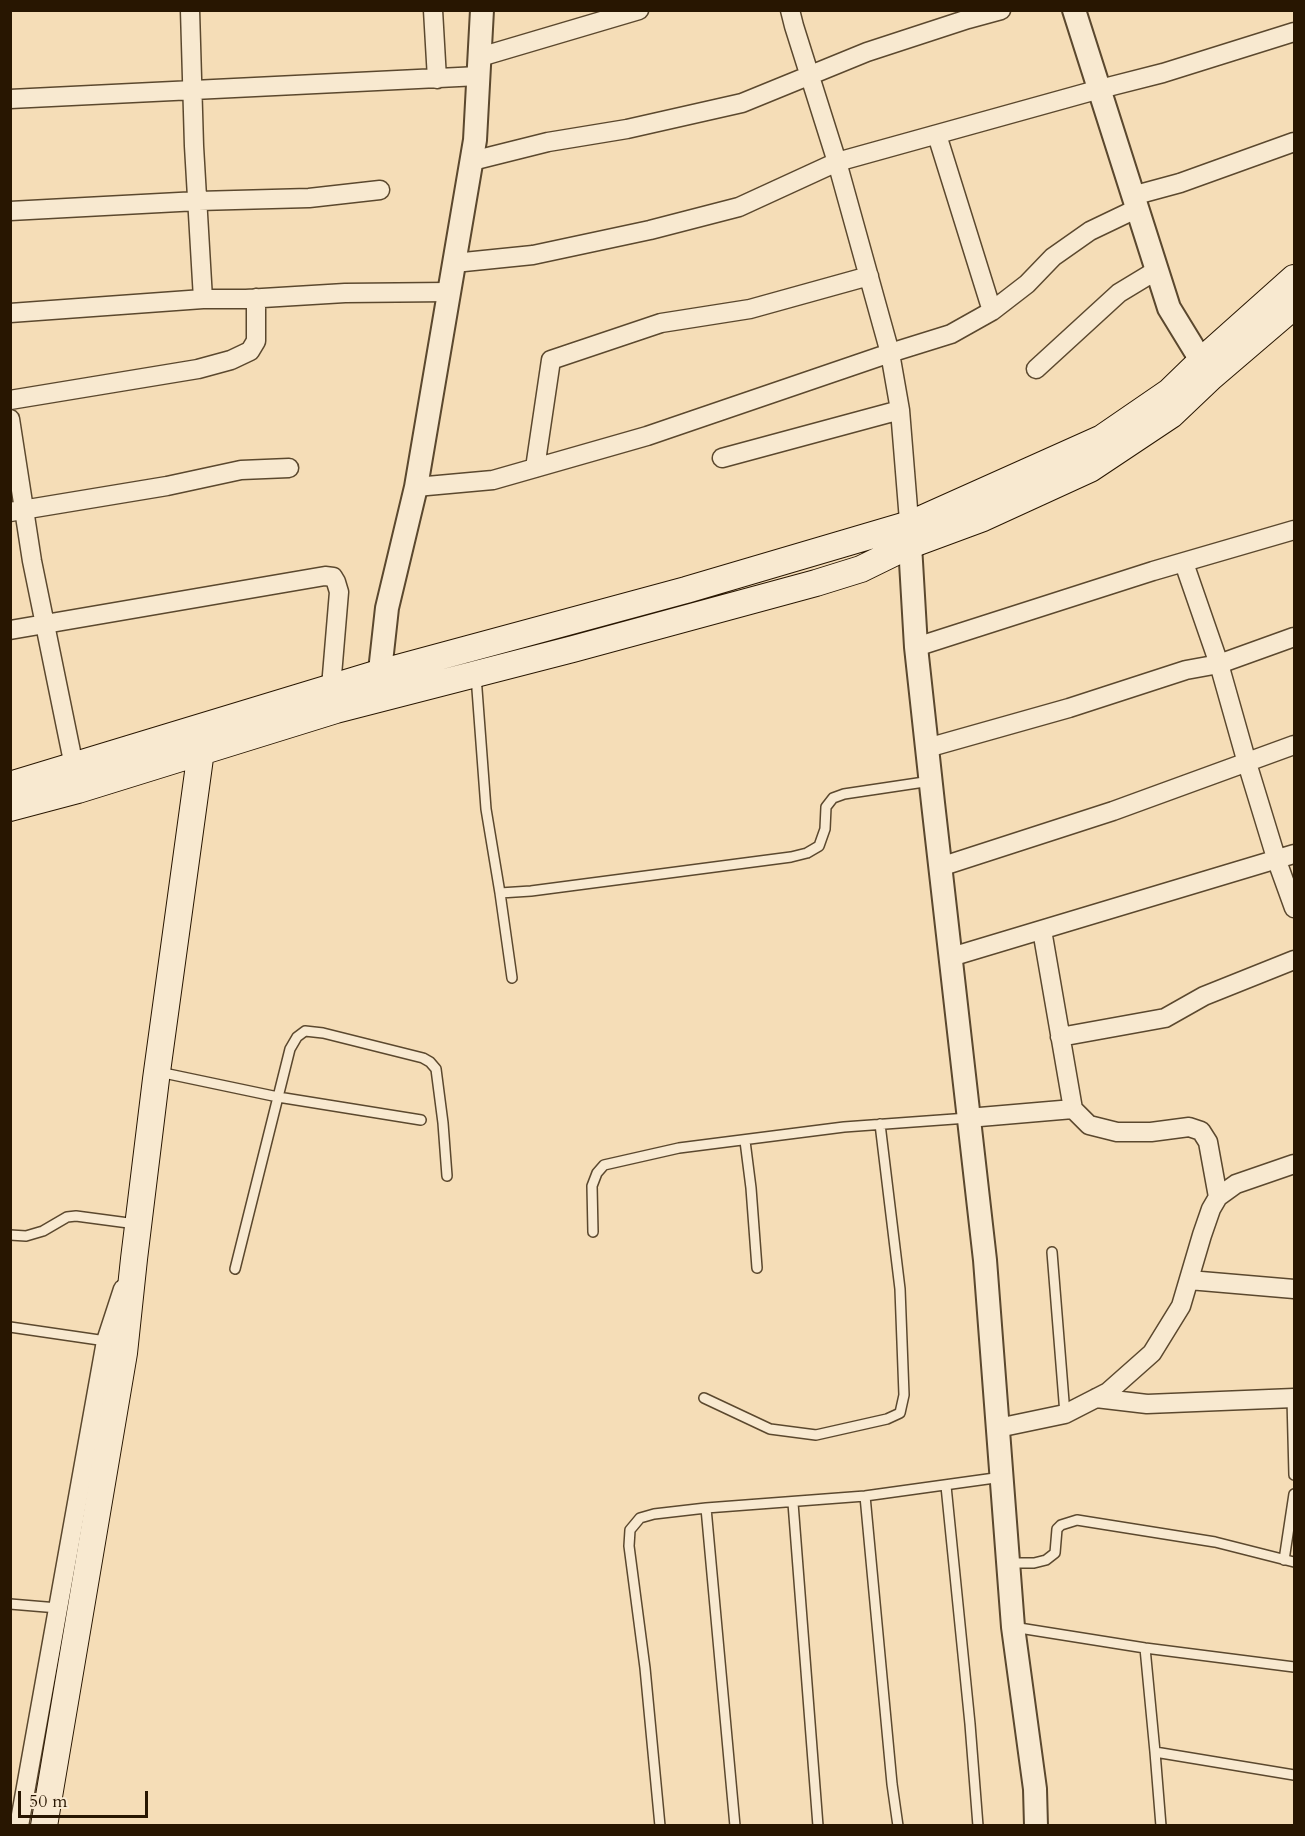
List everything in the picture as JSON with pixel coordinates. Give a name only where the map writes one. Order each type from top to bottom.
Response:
[{"type":"main road","points":[[203,739],[331,687],[379,673],[676,592],[983,518],[1089,469],[1171,416],[1206,369],[1294,279]]},
{"type":"main road","points":[[1206,369],[1294,306]]},
{"type":"main road","points":[[10,808],[76,778],[203,739],[476,674],[816,583],[861,569],[910,535]]},
{"type":"main road","points":[[44,1826],[115,1347],[134,1258],[157,1071],[203,739]]},
{"type":"main road","points":[[10,785],[76,778]]},
{"type":"street","points":[[190,10],[203,299]]},
{"type":"street","points":[[433,10],[437,79]]},
{"type":"street","points":[[377,699],[387,608],[416,487],[476,140],[482,10]]},
{"type":"street","points":[[10,99],[437,79],[479,67],[639,10]]},
{"type":"street","points":[[790,10],[869,276],[890,353],[900,410],[916,646],[985,1260],[1013,1627],[1035,1789],[1036,1826]]},
{"type":"street","points":[[472,161],[548,142],[627,129],[742,103],[867,52],[1001,10]]},
{"type":"street","points":[[1074,10],[1169,308],[1206,369]]},
{"type":"street","points":[[454,263],[533,255],[650,230],[740,207],[837,162],[1163,73],[1294,32]]},
{"type":"street","points":[[937,135],[992,311]]},
{"type":"street","points":[[416,487],[494,480],[647,436],[951,334],[992,311],[1027,284],[1053,257],[1134,202],[1294,142]]},
{"type":"street","points":[[10,211],[198,201],[309,198],[380,190]]},
{"type":"street","points":[[1035,369],[1059,350],[1119,293],[1156,270]]},
{"type":"street","points":[[535,468],[551,360],[661,323],[750,309],[869,276]]},
{"type":"street","points":[[10,313],[203,299],[345,293],[449,292]]},
{"type":"street","points":[[10,399],[198,369],[231,360],[250,351],[256,341],[256,298]]},
{"type":"street","points":[[722,458],[900,410]]},
{"type":"street","points":[[10,419],[17,511],[46,623],[76,778]]},
{"type":"street","points":[[17,511],[167,486],[242,470],[290,468]]},
{"type":"street","points":[[916,646],[1153,571],[1294,530]]},
{"type":"street","points":[[1185,563],[1219,664],[1247,763],[1286,857],[1294,908]]},
{"type":"street","points":[[10,630],[325,576],[333,577],[339,592],[331,687]]},
{"type":"street","points":[[927,748],[1069,708],[1186,670],[1219,664],[1294,637]]},
{"type":"street","points":[[940,867],[1113,811],[1294,745]]},
{"type":"street","points":[[951,957],[1286,857]]},
{"type":"street","points":[[1042,930],[1073,1109],[1089,1125],[1117,1132],[1151,1132],[1189,1127],[1201,1131],[1208,1142],[1218,1197]]},
{"type":"street","points":[[1060,1037],[1166,1018],[1204,996],[1294,960]]},
{"type":"street","points":[[968,1118],[1073,1109]]},
{"type":"street","points":[[998,1428],[1065,1414],[1108,1392],[1152,1353],[1182,1306],[1211,1209],[1218,1197],[1236,1184],[1294,1164]]},
{"type":"street","points":[[1189,1280],[1294,1289]]},
{"type":"street","points":[[19,1826],[58,1608],[115,1347]]},
{"type":"street","points":[[1096,1398],[1147,1404],[1293,1399]]},
{"type":"lane","points":[[476,674],[486,809],[512,978]]},
{"type":"lane","points":[[500,893],[708,868],[807,853],[819,846],[825,829],[825,807],[832,798],[844,794],[931,782]]},
{"type":"lane","points":[[235,1269],[290,1049],[297,1037],[305,1031],[323,1033],[423,1058],[430,1062],[435,1069],[443,1123],[447,1176]]},
{"type":"lane","points":[[157,1071],[278,1097],[421,1120]]},
{"type":"lane","points":[[593,1232],[592,1186],[597,1173],[604,1165],[679,1148],[844,1127],[968,1118]]},
{"type":"lane","points":[[704,1398],[770,1429],[816,1435],[887,1419],[900,1413],[904,1395],[900,1289],[880,1125]]},
{"type":"lane","points":[[745,1141],[757,1268]]},
{"type":"lane","points":[[10,1235],[26,1236],[76,1216],[138,1224]]},
{"type":"lane","points":[[1052,1252],[1065,1414]]},
{"type":"lane","points":[[10,1327],[115,1347]]},
{"type":"lane","points":[[1293,1399],[1294,1474]]},
{"type":"lane","points":[[660,1826],[645,1668],[629,1546],[630,1530],[640,1518],[654,1514],[706,1508],[865,1496],[1002,1477]]},
{"type":"lane","points":[[946,1486],[978,1826]]},
{"type":"lane","points":[[1284,1560],[1294,1494]]},
{"type":"lane","points":[[865,1496],[898,1826]]},
{"type":"lane","points":[[793,1503],[818,1826]]},
{"type":"lane","points":[[706,1508],[735,1826]]},
{"type":"lane","points":[[1009,1563],[1034,1563],[1046,1560],[1055,1553],[1057,1529],[1061,1525],[1077,1520],[1215,1542],[1294,1562]]},
{"type":"lane","points":[[12,1602],[58,1608]]},
{"type":"lane","points":[[1013,1627],[1145,1648],[1294,1667]]},
{"type":"lane","points":[[1145,1648],[1161,1826]]},
{"type":"lane","points":[[1155,1752],[1294,1775]]}]
